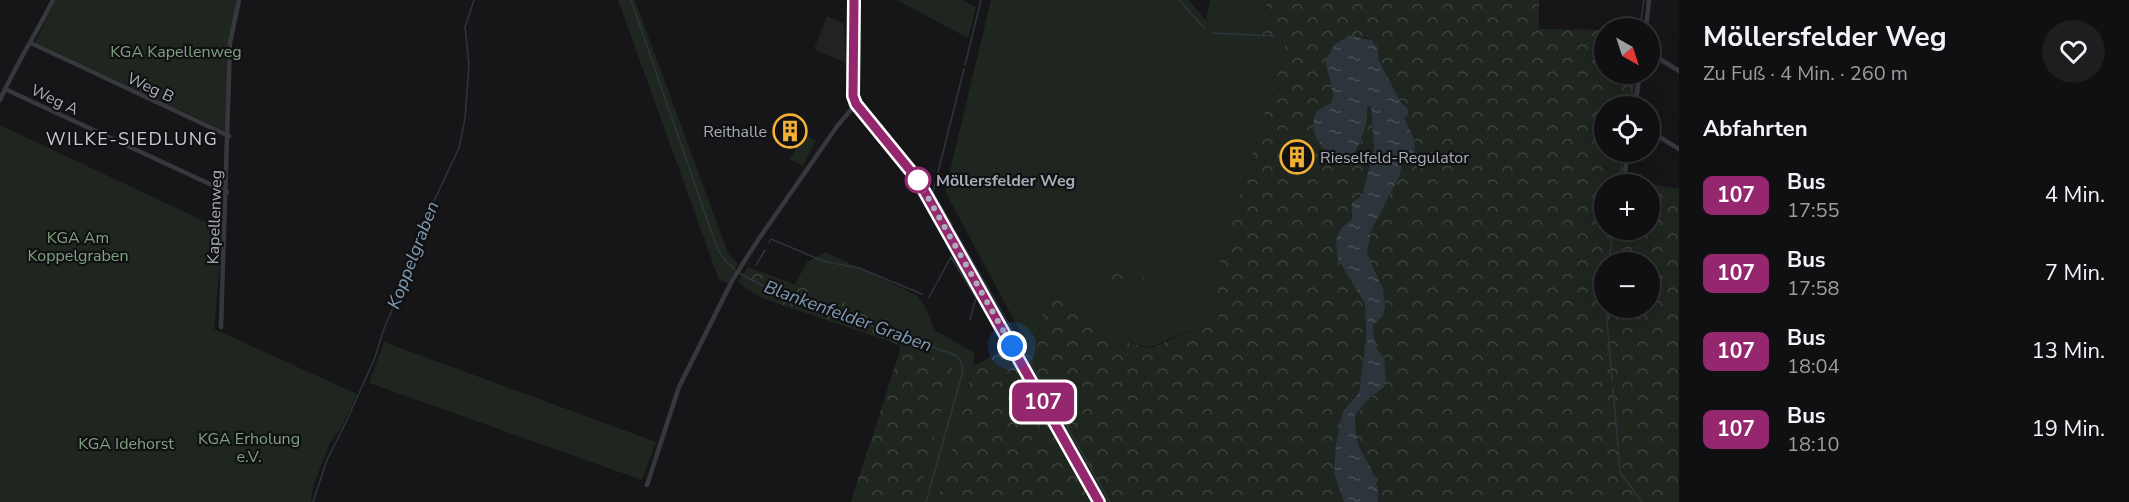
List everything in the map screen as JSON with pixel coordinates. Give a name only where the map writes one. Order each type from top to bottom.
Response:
[{"type":"street","points":[[0,100],[53,0]]},
{"type":"street","name":"Kapellenweg","points":[[221,327],[231,42],[239,0]]},
{"type":"street","points":[[854,0],[853,96],[856,104],[918,180],[1099,502]]},
{"type":"street","points":[[1647,18],[1649,0]]},
{"type":"street","name":"Weg B","points":[[31,43],[229,136]]},
{"type":"street","points":[[1660,60],[1679,72]]},
{"type":"street","name":"Weg A","points":[[5,89],[226,192]]},
{"type":"street","points":[[646,485],[679,387],[733,279],[837,125],[856,104]]},
{"type":"street","points":[[1660,137],[1679,149]]},
{"type":"shaded area","points":[[827,16],[844,23],[846,63],[814,49]]},
{"type":"green space","name":"KGA Kapellenweg","points":[[56,0],[238,0],[227,49],[226,130],[35,42]]},
{"type":"green space","points":[[618,0],[635,0],[728,253],[738,264],[728,283],[719,280]]},
{"type":"green space","points":[[897,0],[962,0],[976,7],[968,38]]},
{"type":"green space","points":[[991,0],[1188,0],[1206,20],[1210,0],[1268,0],[1256,33],[1285,45],[1215,278],[1219,318],[1151,347],[1099,337],[1050,282],[1039,331],[1024,339],[945,191]],"holes":[[[1107,273],[1154,279],[1106,282]]]},
{"type":"green space","points":[[1268,0],[1539,0],[1539,29],[1594,30],[1594,84],[1637,84],[1635,96],[1594,96],[1594,162],[1626,162],[1624,174],[1594,174],[1594,240],[1660,240],[1660,186],[1679,189],[1679,502],[1378,502],[1376,480],[1360,448],[1355,423],[1355,415],[1369,398],[1383,388],[1373,325],[1383,315],[1367,254],[1371,231],[1400,175],[1403,157],[1406,154],[1415,153],[1414,139],[1404,118],[1402,104],[1379,61],[1377,48],[1372,40],[1364,37],[1327,74],[1333,94],[1332,103],[1316,112],[1313,125],[1317,140],[1329,154],[1367,107],[1371,106],[1374,149],[1362,196],[1353,204],[1352,219],[1341,228],[1338,259],[1365,304],[1366,337],[1359,393],[1343,411],[1340,426],[1334,473],[1344,502],[937,502],[974,366],[1039,331],[1050,281],[1100,337],[1152,348],[1219,318],[1215,278],[1285,45],[1256,33]]},
{"type":"green space","points":[[0,125],[223,230],[214,329],[357,394],[341,428],[330,443],[313,486],[311,502],[0,502]]},
{"type":"green space","points":[[804,134],[816,141],[803,166],[790,159]]},
{"type":"green space","points":[[826,252],[916,295],[925,306],[935,330],[974,353],[974,366],[937,502],[851,502],[900,351],[900,324],[795,284],[807,262]]},
{"type":"green space","points":[[748,267],[900,323],[900,345],[759,297],[738,282]]},
{"type":"green space","points":[[1107,273],[1154,279],[1153,288],[1106,282]]},
{"type":"green space","points":[[384,342],[656,442],[642,480],[369,383]]},
{"type":"green space","points":[[904,349],[954,363],[917,502],[851,502],[900,351]]},
{"type":"water","points":[[1349,36],[1372,40],[1377,48],[1379,61],[1402,104],[1407,107],[1408,115],[1404,118],[1414,139],[1415,153],[1411,156],[1406,154],[1403,157],[1400,175],[1371,231],[1367,254],[1383,289],[1385,306],[1383,316],[1373,325],[1373,329],[1376,348],[1384,358],[1386,380],[1383,388],[1369,398],[1355,415],[1355,423],[1360,448],[1376,480],[1378,502],[1344,502],[1334,473],[1336,443],[1343,411],[1359,393],[1366,337],[1365,304],[1338,259],[1336,240],[1341,228],[1352,219],[1352,203],[1362,196],[1374,149],[1371,106],[1367,107],[1365,129],[1349,162],[1339,163],[1327,152],[1313,128],[1316,112],[1332,102],[1333,94],[1325,61],[1335,44]]},
{"type":"waterway","name":"Koppelgraben","points":[[313,502],[327,460],[374,360],[385,326],[398,297],[416,239],[459,148],[465,119],[469,65],[465,27],[474,0]]},
{"type":"waterway","name":"Blankenfelder Graben","points":[[631,0],[717,248],[735,270]]},
{"type":"waterway","points":[[965,65],[981,0]]},
{"type":"waterway","points":[[1179,0],[1205,29]]},
{"type":"waterway","points":[[1641,18],[1644,0]]},
{"type":"waterway","points":[[1212,33],[1274,36]]},
{"type":"waterway","points":[[937,200],[933,192],[964,69]]},
{"type":"waterway","points":[[1631,96],[1633,84]]},
{"type":"waterway","points":[[1620,174],[1622,162]]},
{"type":"waterway","points":[[939,203],[952,225]]},
{"type":"waterway","points":[[955,231],[1033,366]]},
{"type":"waterway","points":[[769,243],[771,239],[823,261],[859,268],[922,294]]},
{"type":"waterway","points":[[1610,252],[1612,240]]},
{"type":"waterway","points":[[756,265],[765,250]]},
{"type":"waterway","points":[[929,297],[951,257],[976,298],[970,320]]},
{"type":"waterway","name":"Blankenfelder Graben","points":[[739,273],[771,290],[955,355],[961,362],[963,371],[926,502]]},
{"type":"waterway","points":[[1607,318],[1612,381]]},
{"type":"waterway","points":[[1035,370],[1110,502]]},
{"type":"waterway","points":[[1613,388],[1620,472],[1642,502]]},
{"type":"bus line","name":"107","points":[[854,0],[852,17],[853,96],[856,104],[918,180],[1099,502]]},
{"type":"place","name":"Reithalle","points":[[790,131]]},
{"type":"place","name":"Rieselfeld-Regulator","points":[[1297,157]]},
{"type":"place","name":"Möllersfelder Weg","points":[[918,180]]},
{"type":"district","name":"WILKE-SIEDLUNG","points":[[132,139]]},
{"type":"route","points":[[918,180],[1012,346]]},
{"type":"park label","name":"KGA Am Koppelgraben","points":[[78,246]]},
{"type":"park label","name":"KGA Idehorst","points":[[126,443]]},
{"type":"park label","name":"KGA Erholung e.V.","points":[[249,447]]}]
